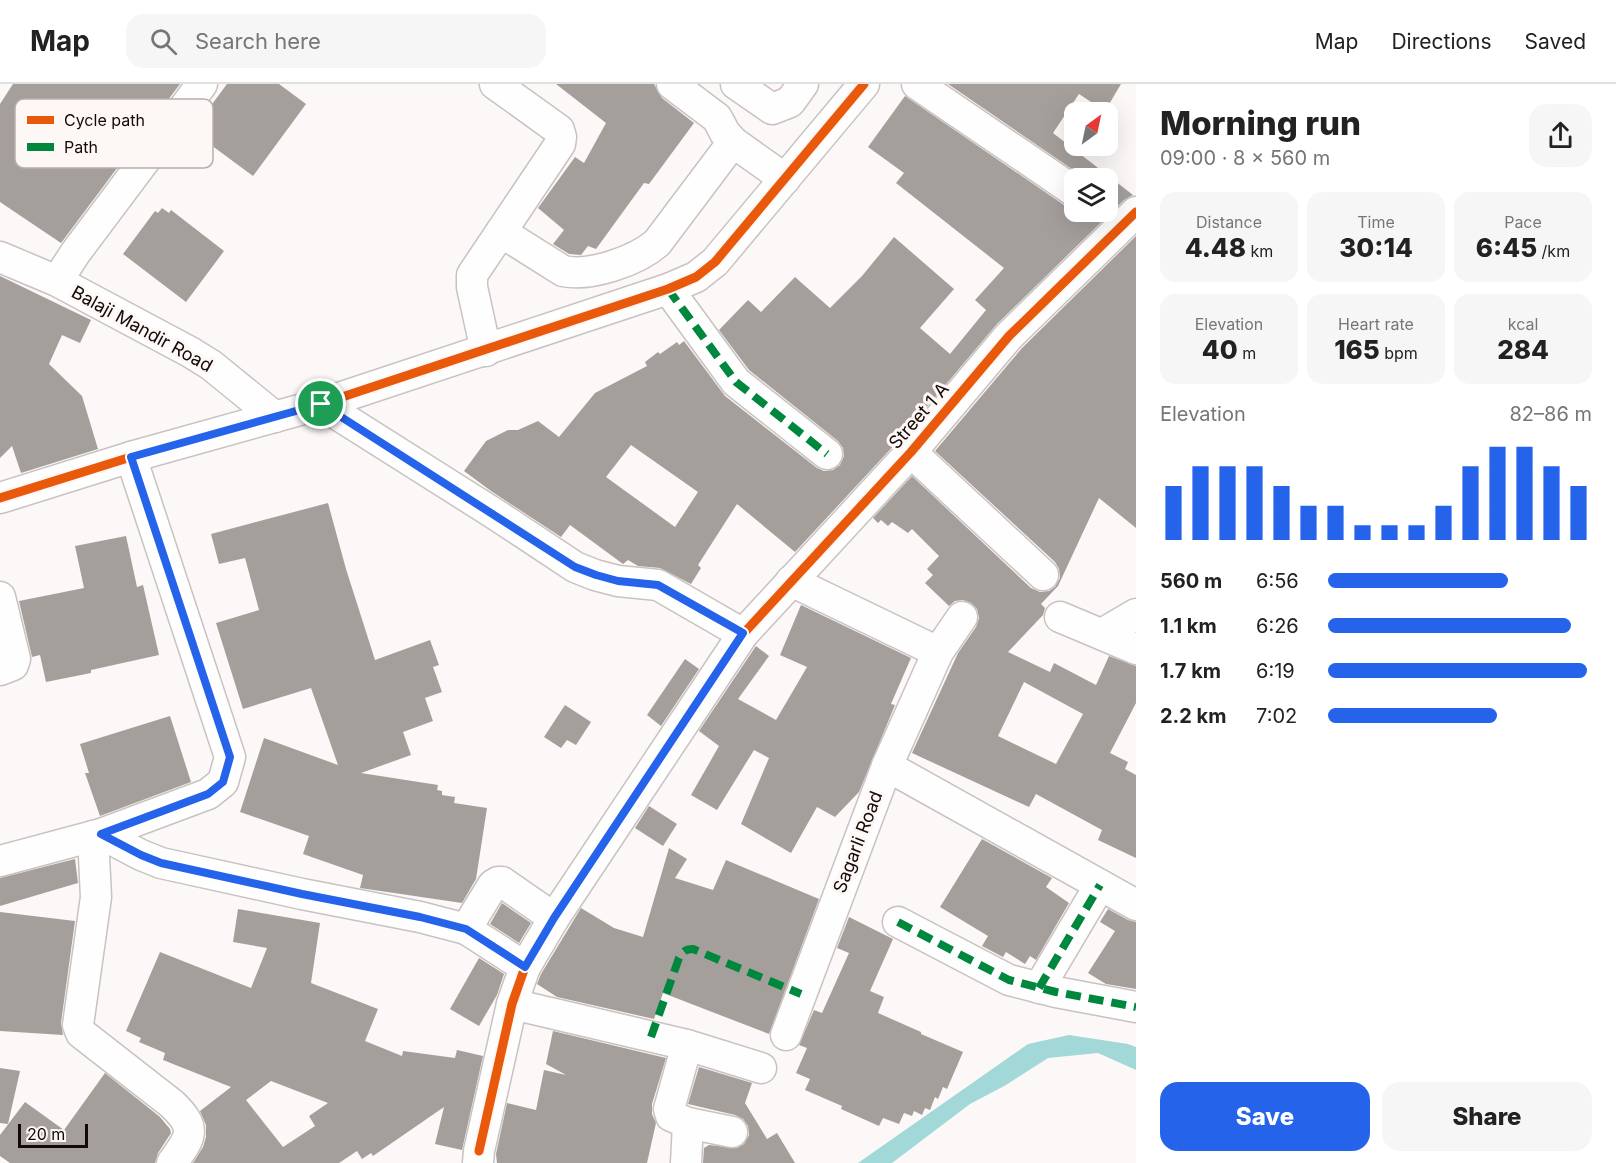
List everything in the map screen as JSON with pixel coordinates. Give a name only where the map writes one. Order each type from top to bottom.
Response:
[{"type":"street","points":[[191,99],[202,84]]},
{"type":"street","points":[[486,351],[471,280],[472,275],[560,144],[561,137],[559,130],[495,84]]},
{"type":"street","points":[[672,84],[717,118],[733,142],[785,179]]},
{"type":"street","points":[[736,84],[772,109],[790,102],[803,84]]},
{"type":"street","points":[[0,498],[131,457],[321,404],[486,351],[668,289],[696,277],[715,262],[864,84]]},
{"type":"street","points":[[917,84],[1064,184]]},
{"type":"street","points":[[501,232],[563,271],[575,274],[586,273],[635,257],[647,252],[657,243],[733,142]]},
{"type":"street","points":[[57,281],[75,252],[138,168]]},
{"type":"street","name":"Street 1 A","points":[[478,1157],[512,1004],[525,967],[554,918],[743,633],[911,452],[1009,336],[1121,216]]},
{"type":"street","name":"Balaji Mandir Road","points":[[0,257],[57,281],[211,365],[275,417]]},
{"type":"street","points":[[668,289],[736,382],[827,454]]},
{"type":"street","points":[[321,404],[575,567],[618,581],[658,585],[743,633]]},
{"type":"street","points":[[911,452],[1043,575]]},
{"type":"street","points":[[0,861],[97,835],[208,794],[223,782],[230,757],[131,457]]},
{"type":"street","points":[[791,581],[938,652]]},
{"type":"street","points":[[0,597],[15,659],[12,665],[0,670]]},
{"type":"street","points":[[1102,634],[1136,614]]},
{"type":"street","name":"Sagarli Road","points":[[786,1035],[887,766],[938,652],[962,617]]},
{"type":"street","points":[[1060,617],[1136,649]]},
{"type":"street","points":[[887,766],[1136,905]]},
{"type":"street","points":[[97,835],[161,863],[420,917],[466,929],[525,967]]},
{"type":"street","points":[[97,835],[96,897],[78,1025],[81,1033],[184,1115],[190,1127],[190,1135],[172,1163]]},
{"type":"street","points":[[466,929],[493,885],[498,882],[502,882],[554,918]]},
{"type":"street","points":[[1039,988],[1100,885]]},
{"type":"street","points":[[898,922],[1009,980],[1136,1007]]},
{"type":"street","points":[[512,1004],[687,1045],[761,1068]]},
{"type":"street","points":[[687,1045],[669,1109],[671,1116],[688,1123],[732,1132]]},
{"type":"street","points":[[686,1163],[688,1123]]},
{"type":"water","points":[[1069,1035],[1136,1047],[1136,1070],[1098,1053],[1048,1058],[1006,1085],[970,1104],[892,1163],[858,1163],[1028,1044]]},
{"type":"building","points":[[13,84],[180,84],[169,99],[15,99],[15,168],[117,168],[61,243],[0,202],[0,104]]},
{"type":"building","points":[[227,84],[279,84],[306,104],[253,176],[213,146],[213,103]]},
{"type":"building","points":[[556,84],[654,84],[662,98],[694,123],[649,184],[644,183],[596,249],[588,246],[581,255],[569,254],[553,244],[564,230],[538,208],[575,157],[584,163],[606,123]]},
{"type":"building","points":[[948,84],[1121,84],[1110,102],[1091,102],[1079,94],[1074,102],[1064,102],[1064,116],[1053,133],[1064,142],[1064,156],[1083,156],[1098,168],[1070,168]]},
{"type":"building","points":[[905,96],[1064,205],[1064,222],[1101,222],[997,324],[898,441],[795,552],[737,504],[698,565],[701,568],[691,584],[660,568],[638,566],[628,560],[623,564],[570,525],[561,537],[464,471],[486,441],[508,430],[518,430],[538,421],[559,437],[595,393],[647,366],[645,362],[658,352],[660,354],[677,342],[679,345],[684,341],[725,396],[817,468],[824,471],[833,470],[840,465],[844,456],[843,448],[838,441],[749,370],[719,330],[748,300],[761,312],[795,277],[830,308],[862,276],[894,237],[954,289],[920,328],[950,354],[986,310],[975,300],[1004,268],[896,183],[904,173],[868,147]],"holes":[[[631,445],[698,492],[675,527],[606,477]]]},
{"type":"building","points":[[1118,183],[1133,195],[1118,206]]},
{"type":"building","points":[[162,208],[169,213],[171,210],[224,251],[186,302],[123,254],[155,211],[158,213]]},
{"type":"building","points":[[1136,236],[1136,528],[1099,498],[1058,586],[1041,604],[1045,608],[1043,615],[1008,652],[1050,672],[1054,663],[1096,685],[1109,656],[1136,666],[1136,703],[1110,753],[1128,762],[1125,769],[1136,775],[1136,858],[1098,840],[1102,830],[1036,794],[1029,807],[912,753],[958,653],[976,627],[979,618],[977,609],[971,603],[963,600],[955,601],[949,606],[925,583],[933,575],[927,569],[939,556],[912,529],[908,533],[892,522],[888,526],[881,520],[878,523],[873,518],[912,476],[1031,588],[1040,592],[1049,591],[1055,587],[1060,578],[1055,562],[935,451],[1022,348]],"holes":[[[1024,682],[1083,714],[1056,764],[998,736]]]},
{"type":"building","points":[[0,276],[91,320],[80,343],[62,335],[49,364],[82,396],[98,449],[21,473],[12,446],[0,458]]},
{"type":"building","points":[[328,503],[375,660],[430,640],[439,665],[433,667],[442,692],[425,698],[433,721],[403,732],[411,755],[361,773],[438,785],[437,790],[442,791],[442,795],[455,797],[454,803],[487,808],[476,879],[462,903],[360,888],[363,875],[303,854],[309,836],[240,812],[264,738],[338,765],[311,688],[243,709],[216,623],[259,610],[245,558],[219,564],[211,534]]},
{"type":"building","points":[[126,536],[137,587],[143,585],[159,655],[46,682],[40,655],[32,657],[19,601],[84,588],[75,546]]},
{"type":"building","points":[[801,605],[911,658],[891,704],[895,705],[859,792],[835,817],[817,807],[791,853],[741,824],[769,758],[754,750],[717,810],[691,795],[719,746],[699,731],[756,646],[769,656],[738,699],[776,720],[807,667],[780,655]]},
{"type":"building","points":[[685,659],[699,669],[661,726],[647,715]]},
{"type":"building","points":[[565,705],[591,722],[576,745],[567,740],[561,748],[544,737]]},
{"type":"building","points":[[170,716],[191,782],[100,816],[85,773],[89,773],[80,744]]},
{"type":"building","points":[[649,806],[677,824],[663,846],[635,828]]},
{"type":"building","points":[[982,839],[1052,878],[1046,887],[1069,903],[1036,960],[1030,956],[1025,964],[1006,952],[1003,957],[982,946],[988,936],[940,907]]},
{"type":"building","points":[[669,848],[687,859],[675,878],[713,890],[726,860],[819,899],[769,1034],[663,993],[654,1019],[557,997],[537,984],[581,908],[614,928],[643,937]]},
{"type":"building","points":[[75,859],[78,883],[0,906],[0,878]]},
{"type":"building","points":[[502,903],[531,923],[519,943],[490,924]]},
{"type":"building","points":[[238,909],[320,923],[311,983],[378,1009],[365,1041],[402,1056],[403,1051],[455,1058],[457,1050],[483,1056],[462,1150],[435,1144],[444,1107],[373,1156],[371,1153],[362,1159],[357,1151],[339,1163],[193,1163],[206,1137],[206,1125],[200,1111],[231,1087],[163,1060],[165,1053],[139,1042],[141,1038],[126,1031],[160,952],[251,988],[267,948],[233,942]],"holes":[[[271,1081],[328,1103],[309,1116],[315,1126],[283,1147],[246,1100]]]},
{"type":"building","points":[[1108,909],[1136,922],[1136,989],[1106,984],[1088,973],[1115,931],[1100,922]]},
{"type":"building","points":[[0,912],[75,921],[61,1023],[63,1035],[0,1031]]},
{"type":"building","points":[[849,917],[893,939],[870,991],[884,997],[878,1013],[963,1052],[947,1089],[943,1087],[938,1099],[935,1097],[930,1110],[925,1108],[922,1115],[914,1111],[912,1116],[904,1113],[899,1124],[883,1118],[879,1126],[841,1109],[842,1106],[805,1090],[810,1079],[796,1073],[807,1048],[799,1045],[814,1010],[822,1013],[849,953],[837,948]]},
{"type":"building","points":[[479,958],[504,974],[497,995],[479,1026],[450,1009]]},
{"type":"building","points":[[553,1031],[666,1058],[652,1104],[652,1114],[656,1123],[647,1163],[497,1163],[496,1154],[507,1103],[536,1110],[544,1070],[566,1075],[546,1064]]},
{"type":"building","points":[[699,1067],[752,1083],[745,1103],[767,1139],[777,1133],[795,1163],[703,1163],[704,1148],[709,1145],[737,1148],[744,1144],[749,1135],[748,1126],[743,1119],[688,1104]]},
{"type":"building","points":[[0,1068],[20,1071],[8,1124],[0,1123]]},
{"type":"building","points":[[105,1073],[160,1117],[170,1129],[171,1133],[158,1153],[155,1163],[10,1163],[0,1156],[0,1135],[25,1102],[64,1130]]},
{"type":"marked path","points":[[668,289],[736,382],[827,454]]},
{"type":"marked path","points":[[1039,988],[1100,885]]},
{"type":"marked path","points":[[898,922],[1009,980],[1056,992],[1136,1007]]},
{"type":"marked path","points":[[651,1037],[679,958],[688,949],[693,949],[801,994]]},
{"type":"cycle path","points":[[0,498],[131,457],[321,404],[668,289],[696,277],[715,262],[864,84]]},
{"type":"cycle path","points":[[479,1151],[512,1004],[525,967],[554,918],[743,634],[911,452],[1009,336],[1136,212]]},
{"type":"route","points":[[321,404],[575,567],[618,581],[658,585],[743,633],[554,918],[525,967],[466,929],[420,917],[161,863],[101,834],[208,794],[223,782],[230,757],[131,457],[321,404]]}]
